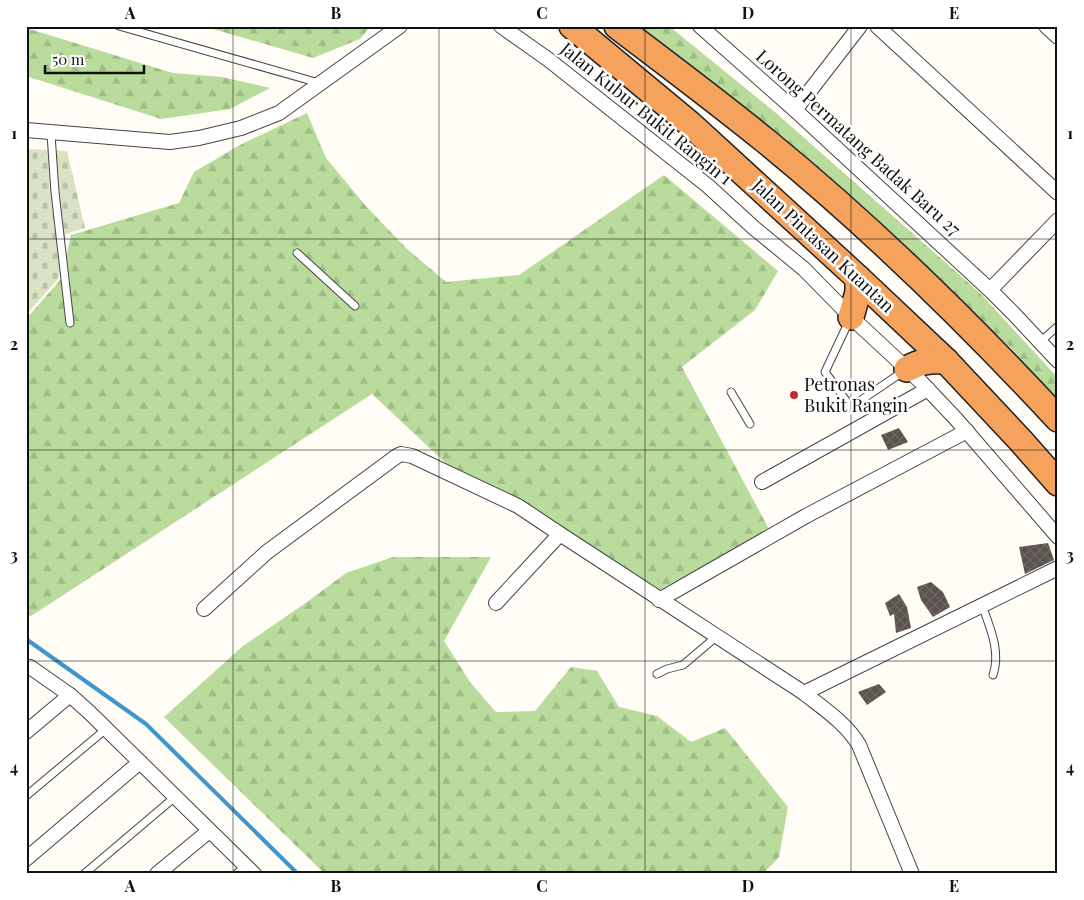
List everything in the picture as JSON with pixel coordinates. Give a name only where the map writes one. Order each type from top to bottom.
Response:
[{"type":"highway","name":"Jalan Pintasan Kuantan","points":[[572,26],[669,106],[858,278],[946,362],[1021,440],[1058,483]]},
{"type":"highway","points":[[617,26],[714,100],[814,182],[947,303],[1058,419]]},
{"type":"highway","points":[[782,207],[811,220],[848,247],[912,307],[968,365],[1058,464]]},
{"type":"highway","points":[[851,317],[858,292],[858,278]]},
{"type":"highway","points":[[907,369],[920,362],[930,360],[946,362]]},
{"type":"street","points":[[26,130],[51,134],[170,142],[199,138],[241,128],[279,113],[322,84],[400,26]]},
{"type":"street","name":"Jalan Kubur Bukit Rangin 1","points":[[501,26],[549,60],[708,186],[754,228],[804,269],[851,317],[928,389],[1058,537]]},
{"type":"street","name":"Lorong Permatang Badak Baru 27","points":[[700,26],[715,31],[795,110],[990,290],[1058,361]]},
{"type":"street","points":[[795,110],[860,26]]},
{"type":"street","points":[[877,26],[1058,193]]},
{"type":"street","points":[[1046,26],[1058,37]]},
{"type":"street","points":[[990,290],[1058,220]]},
{"type":"street","points":[[762,482],[928,389]]},
{"type":"street","points":[[659,600],[806,516],[967,432]]},
{"type":"street","points":[[204,609],[267,552],[397,456],[401,454],[412,456],[518,506],[659,600],[804,693],[837,718],[859,745],[912,874]]},
{"type":"street","points":[[496,603],[560,534]]},
{"type":"street","points":[[804,693],[875,660],[982,604],[1058,568]]},
{"type":"street","points":[[28,668],[70,695],[209,830],[246,871]]},
{"type":"street","points":[[26,732],[70,695]]},
{"type":"street","points":[[26,859],[140,762]]},
{"type":"street","points":[[157,874],[209,830]]},
{"type":"lane","points":[[119,26],[322,84]]},
{"type":"lane","points":[[51,134],[70,323]]},
{"type":"lane","points":[[297,253],[355,306]]},
{"type":"lane","points":[[851,317],[825,372],[851,407],[907,369]]},
{"type":"lane","points":[[1040,342],[1058,326]]},
{"type":"lane","points":[[731,392],[750,424]]},
{"type":"lane","points":[[982,604],[997,651],[997,664],[993,675]]},
{"type":"lane","points":[[657,674],[667,668],[683,665],[716,636]]},
{"type":"lane","points":[[26,796],[106,729]]},
{"type":"lane","points":[[84,874],[175,797]]},
{"type":"green space","points":[[203,26],[371,26],[360,39],[313,58]]},
{"type":"green space","points":[[641,26],[669,26],[776,113],[980,293],[1058,378],[1058,402],[1011,348],[813,168]]},
{"type":"green space","points":[[26,28],[173,73],[222,77],[270,88],[230,109],[161,119],[26,76]]},
{"type":"green space","points":[[307,113],[326,158],[365,205],[406,248],[446,282],[519,275],[664,175],[778,271],[755,310],[682,367],[770,531],[657,591],[468,484],[372,394],[31,616],[26,616],[26,319],[61,279],[71,235],[179,203],[194,172],[240,145]]},
{"type":"green space","points":[[26,149],[67,151],[85,228],[66,234],[58,279],[26,315]]},
{"type":"green space","points":[[393,557],[491,557],[444,641],[470,682],[496,712],[535,711],[571,667],[597,671],[619,707],[657,716],[691,742],[725,728],[788,807],[779,857],[763,874],[325,874],[164,717],[243,646],[346,573]]},
{"type":"building","points":[[899,428],[908,442],[888,450],[881,435]]},
{"type":"building","points":[[1048,543],[1054,560],[1025,574],[1019,547]]},
{"type":"building","points":[[931,582],[943,592],[950,607],[933,617],[921,600],[917,587]]},
{"type":"building","points":[[899,594],[907,607],[911,628],[896,633],[894,614],[890,616],[885,603]]},
{"type":"building","points":[[879,684],[886,692],[867,705],[858,692]]},
{"type":"waterway","points":[[26,639],[146,724],[298,874]]},
{"type":"place","name":"Petronas Bukit Rangin","points":[[794,395]]}]
